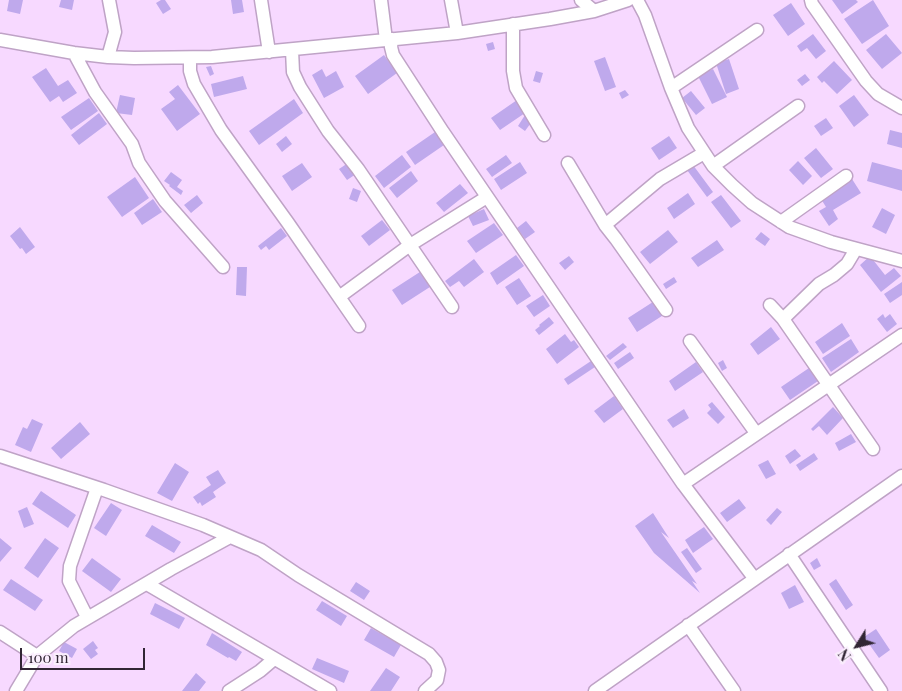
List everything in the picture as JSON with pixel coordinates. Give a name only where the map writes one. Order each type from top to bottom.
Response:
[{"type":"street","points":[[108,56],[115,32],[109,0]]},
{"type":"street","points":[[261,0],[269,52]]},
{"type":"street","points":[[381,0],[393,55],[682,484],[754,578]]},
{"type":"street","points":[[451,0],[457,33]]},
{"type":"street","points":[[582,0],[594,11]]},
{"type":"street","points":[[0,40],[74,53],[108,56],[190,58],[292,50],[457,33],[594,11],[628,0]]},
{"type":"street","points":[[637,0],[645,15],[671,88],[688,128],[713,166],[752,202],[781,222],[807,234],[902,261]]},
{"type":"street","points":[[811,0],[866,81],[878,94],[902,108]]},
{"type":"street","points":[[513,24],[513,71],[516,88],[544,135]]},
{"type":"street","points":[[671,88],[757,30]]},
{"type":"street","points":[[292,50],[293,72],[300,87],[328,131],[358,169],[452,307]]},
{"type":"street","points":[[74,53],[95,92],[132,144],[139,163],[164,201],[223,267]]},
{"type":"street","points":[[190,58],[190,71],[194,84],[221,130],[359,326]]},
{"type":"street","points":[[713,166],[798,106]]},
{"type":"street","points":[[605,225],[660,179],[704,153]]},
{"type":"street","points":[[568,163],[605,225],[666,310]]},
{"type":"street","points":[[781,222],[846,176]]},
{"type":"street","points":[[339,297],[410,245],[487,197]]},
{"type":"street","points":[[783,319],[819,284],[847,264],[856,248]]},
{"type":"street","points":[[770,305],[783,319],[873,449]]},
{"type":"street","points":[[682,484],[902,335]]},
{"type":"street","points":[[690,340],[756,433]]},
{"type":"street","points":[[0,456],[98,488],[211,529],[261,550],[298,575],[429,654],[436,662],[439,670],[437,680],[425,691]]},
{"type":"street","points":[[595,691],[902,476]]},
{"type":"street","points":[[87,618],[69,582],[70,566],[98,488]]},
{"type":"street","points":[[206,549],[211,529]]},
{"type":"street","points":[[16,691],[37,656],[87,618],[230,537]]},
{"type":"street","points":[[789,554],[881,691]]},
{"type":"street","points":[[147,584],[330,691]]},
{"type":"street","points":[[688,625],[734,691]]},
{"type":"street","points":[[0,632],[37,656]]},
{"type":"street","points":[[228,691],[274,659]]},
{"type":"building","points":[[9,0],[23,0],[20,14],[7,11]]},
{"type":"building","points":[[61,0],[74,0],[72,10],[59,7]]},
{"type":"building","points":[[165,0],[171,9],[163,14],[156,3]]},
{"type":"building","points":[[231,0],[242,0],[244,12],[233,14]]},
{"type":"building","points":[[832,0],[856,0],[858,2],[842,14]]},
{"type":"building","points":[[873,0],[889,26],[862,44],[844,19]]},
{"type":"building","points":[[791,3],[805,24],[788,36],[773,15]]},
{"type":"building","points":[[813,34],[826,51],[816,59],[807,48],[801,52],[797,46]]},
{"type":"building","points":[[886,34],[902,53],[882,69],[866,50]]},
{"type":"building","points":[[493,42],[495,49],[488,51],[486,44]]},
{"type":"building","points":[[384,55],[397,73],[368,94],[355,76]]},
{"type":"building","points":[[605,57],[616,87],[605,91],[594,61]]},
{"type":"building","points":[[729,59],[739,89],[726,94],[716,63]]},
{"type":"building","points":[[834,61],[852,80],[837,94],[817,77]]},
{"type":"building","points":[[211,66],[214,74],[210,76],[206,67]]},
{"type":"building","points":[[46,68],[58,86],[68,80],[77,93],[63,102],[59,96],[50,102],[32,77]]},
{"type":"building","points":[[322,69],[326,77],[336,71],[344,87],[324,98],[312,75]]},
{"type":"building","points":[[713,69],[727,97],[712,104],[698,76]]},
{"type":"building","points":[[536,71],[543,73],[540,83],[533,81]]},
{"type":"building","points":[[805,74],[810,80],[802,86],[797,80]]},
{"type":"building","points":[[243,76],[247,89],[214,97],[211,84]]},
{"type":"building","points":[[178,85],[200,114],[177,131],[161,109],[175,99],[169,92]]},
{"type":"building","points":[[625,90],[629,95],[622,99],[619,93]]},
{"type":"building","points":[[691,91],[705,108],[696,115],[682,98]]},
{"type":"building","points":[[120,95],[135,98],[132,115],[116,113]]},
{"type":"building","points":[[854,95],[869,115],[854,127],[839,106]]},
{"type":"building","points":[[89,98],[98,111],[71,130],[61,117]]},
{"type":"building","points":[[294,99],[303,113],[259,145],[249,131]]},
{"type":"building","points":[[517,100],[525,113],[500,130],[491,118]]},
{"type":"building","points":[[99,113],[107,124],[79,145],[71,135]]},
{"type":"building","points":[[525,115],[533,120],[525,131],[518,126]]},
{"type":"building","points":[[826,118],[833,128],[821,136],[814,126]]},
{"type":"building","points":[[890,130],[902,133],[902,148],[887,144]]},
{"type":"building","points":[[435,132],[444,145],[415,165],[406,152]]},
{"type":"building","points":[[286,136],[292,144],[282,152],[276,144]]},
{"type":"building","points":[[669,136],[677,148],[659,160],[651,148]]},
{"type":"building","points":[[816,148],[833,169],[821,178],[804,158]]},
{"type":"building","points":[[402,155],[411,167],[384,188],[375,176]]},
{"type":"building","points":[[506,155],[512,163],[492,177],[486,169]]},
{"type":"building","points":[[798,161],[812,176],[803,185],[789,170]]},
{"type":"building","points":[[520,162],[527,173],[501,190],[494,179]]},
{"type":"building","points":[[872,162],[902,170],[902,191],[867,181]]},
{"type":"building","points":[[302,163],[312,177],[292,191],[282,176]]},
{"type":"building","points":[[348,163],[356,174],[347,180],[339,169]]},
{"type":"building","points":[[693,165],[713,192],[707,197],[687,170]]},
{"type":"building","points":[[411,171],[418,181],[397,198],[389,188]]},
{"type":"building","points":[[171,172],[182,180],[177,187],[183,191],[181,195],[164,181]]},
{"type":"building","points":[[135,177],[149,198],[122,217],[107,197]]},
{"type":"building","points":[[852,179],[861,193],[833,210],[838,219],[829,226],[819,211],[826,207],[821,199]]},
{"type":"building","points":[[460,184],[468,193],[444,212],[436,203]]},
{"type":"building","points":[[353,188],[361,191],[357,202],[349,199]]},
{"type":"building","points":[[688,193],[695,204],[674,219],[667,208]]},
{"type":"building","points":[[197,195],[203,203],[191,213],[184,205]]},
{"type":"building","points":[[721,195],[741,221],[731,228],[711,202]]},
{"type":"building","points":[[153,199],[162,212],[142,225],[134,213]]},
{"type":"building","points":[[882,208],[895,215],[886,234],[872,227]]},
{"type":"building","points":[[484,209],[489,220],[473,226],[468,216]]},
{"type":"building","points":[[382,220],[390,230],[369,246],[361,236]]},
{"type":"building","points":[[526,221],[535,232],[525,239],[517,228]]},
{"type":"building","points":[[494,223],[503,235],[476,253],[467,241]]},
{"type":"building","points":[[20,227],[35,247],[26,254],[10,236]]},
{"type":"building","points":[[281,228],[287,236],[269,250],[266,246],[261,250],[258,246]]},
{"type":"building","points":[[668,230],[678,242],[650,264],[640,252]]},
{"type":"building","points":[[761,232],[770,239],[765,246],[755,239]]},
{"type":"building","points":[[717,240],[724,250],[698,267],[691,258]]},
{"type":"building","points":[[516,255],[524,266],[497,285],[490,273]]},
{"type":"building","points":[[569,256],[574,262],[565,270],[559,263]]},
{"type":"building","points":[[870,256],[885,275],[894,268],[901,276],[881,292],[860,265]]},
{"type":"building","points":[[474,259],[484,272],[464,287],[459,281],[450,287],[445,281]]},
{"type":"building","points":[[237,267],[247,267],[246,296],[236,295]]},
{"type":"building","points":[[423,270],[433,285],[402,305],[392,290]]},
{"type":"building","points":[[674,277],[677,282],[666,289],[663,284]]},
{"type":"building","points":[[519,278],[531,296],[517,305],[505,287]]},
{"type":"building","points":[[902,282],[902,295],[890,303],[884,294]]},
{"type":"building","points":[[543,295],[550,306],[534,317],[526,306]]},
{"type":"building","points":[[656,300],[665,314],[637,332],[628,318]]},
{"type":"building","points":[[883,314],[885,318],[890,314],[897,324],[887,332],[877,319]]},
{"type":"building","points":[[549,317],[554,323],[539,335],[535,330]]},
{"type":"building","points":[[842,323],[850,336],[823,354],[815,342]]},
{"type":"building","points":[[771,327],[780,339],[758,355],[750,344]]},
{"type":"building","points":[[565,334],[571,342],[574,340],[579,347],[557,364],[546,349]]},
{"type":"building","points":[[851,339],[859,352],[831,372],[822,358]]},
{"type":"building","points":[[623,343],[627,347],[610,360],[606,356]]},
{"type":"building","points":[[630,352],[634,358],[618,369],[614,363]]},
{"type":"building","points":[[723,360],[727,368],[722,371],[718,363]]},
{"type":"building","points":[[591,361],[595,367],[568,385],[564,379]]},
{"type":"building","points":[[696,362],[703,372],[675,391],[669,381]]},
{"type":"building","points":[[809,368],[818,381],[790,400],[781,387]]},
{"type":"building","points":[[614,396],[623,409],[604,423],[594,411]]},
{"type":"building","points":[[712,402],[725,417],[718,424],[707,413],[711,409],[708,405]]},
{"type":"building","points":[[833,407],[843,418],[827,435],[819,426],[813,431],[811,429]]},
{"type":"building","points":[[684,409],[689,418],[673,428],[667,420]]},
{"type":"building","points":[[32,419],[43,424],[31,452],[15,445],[23,427],[27,429]]},
{"type":"building","points":[[80,422],[90,434],[61,459],[51,448]]},
{"type":"building","points":[[851,434],[856,442],[839,451],[835,443]]},
{"type":"building","points":[[795,449],[801,456],[790,464],[785,456]]},
{"type":"building","points":[[814,453],[818,459],[800,471],[796,465]]},
{"type":"building","points":[[768,460],[776,474],[766,479],[758,465]]},
{"type":"building","points":[[175,463],[189,472],[172,501],[157,493]]},
{"type":"building","points":[[218,470],[226,483],[213,492],[216,497],[202,506],[200,502],[198,504],[193,497],[211,485],[206,477]]},
{"type":"building","points":[[41,491],[76,515],[68,528],[32,504]]},
{"type":"building","points":[[739,499],[746,508],[727,522],[720,513]]},
{"type":"building","points":[[111,503],[122,510],[106,536],[94,528]]},
{"type":"building","points":[[27,507],[34,524],[24,528],[18,511]]},
{"type":"building","points":[[777,508],[782,512],[771,525],[766,520]]},
{"type":"building","points":[[653,513],[669,538],[661,532],[697,584],[692,581],[700,593],[654,553],[635,526]]},
{"type":"building","points":[[152,525],[181,542],[174,553],[145,536]]},
{"type":"building","points":[[704,527],[713,539],[693,553],[685,540]]},
{"type":"building","points":[[0,538],[12,548],[0,562]]},
{"type":"building","points":[[45,538],[59,548],[38,578],[24,568]]},
{"type":"building","points":[[687,548],[702,569],[696,573],[681,552]]},
{"type":"building","points":[[92,558],[121,579],[111,592],[82,571]]},
{"type":"building","points":[[817,558],[821,566],[814,570],[810,563]]},
{"type":"building","points":[[11,579],[43,600],[35,611],[3,590]]},
{"type":"building","points":[[836,579],[853,605],[846,610],[829,584]]},
{"type":"building","points":[[356,582],[370,591],[364,600],[350,591]]},
{"type":"building","points":[[795,585],[804,602],[789,609],[781,593]]},
{"type":"building","points":[[322,601],[347,616],[341,626],[316,610]]},
{"type":"building","points":[[155,603],[185,618],[179,629],[150,614]]},
{"type":"building","points":[[371,628],[401,645],[394,657],[364,640]]},
{"type":"building","points":[[876,629],[890,650],[879,658],[864,637]]},
{"type":"building","points":[[212,633],[242,652],[236,661],[206,645]]},
{"type":"building","points":[[93,641],[98,648],[95,650],[98,654],[91,659],[83,649]]},
{"type":"building","points":[[64,642],[77,649],[72,658],[59,651]]},
{"type":"building","points":[[317,658],[349,671],[344,683],[312,669]]},
{"type":"building","points":[[386,668],[400,677],[391,691],[370,691]]},
{"type":"building","points":[[196,673],[206,682],[199,691],[182,691]]}]
